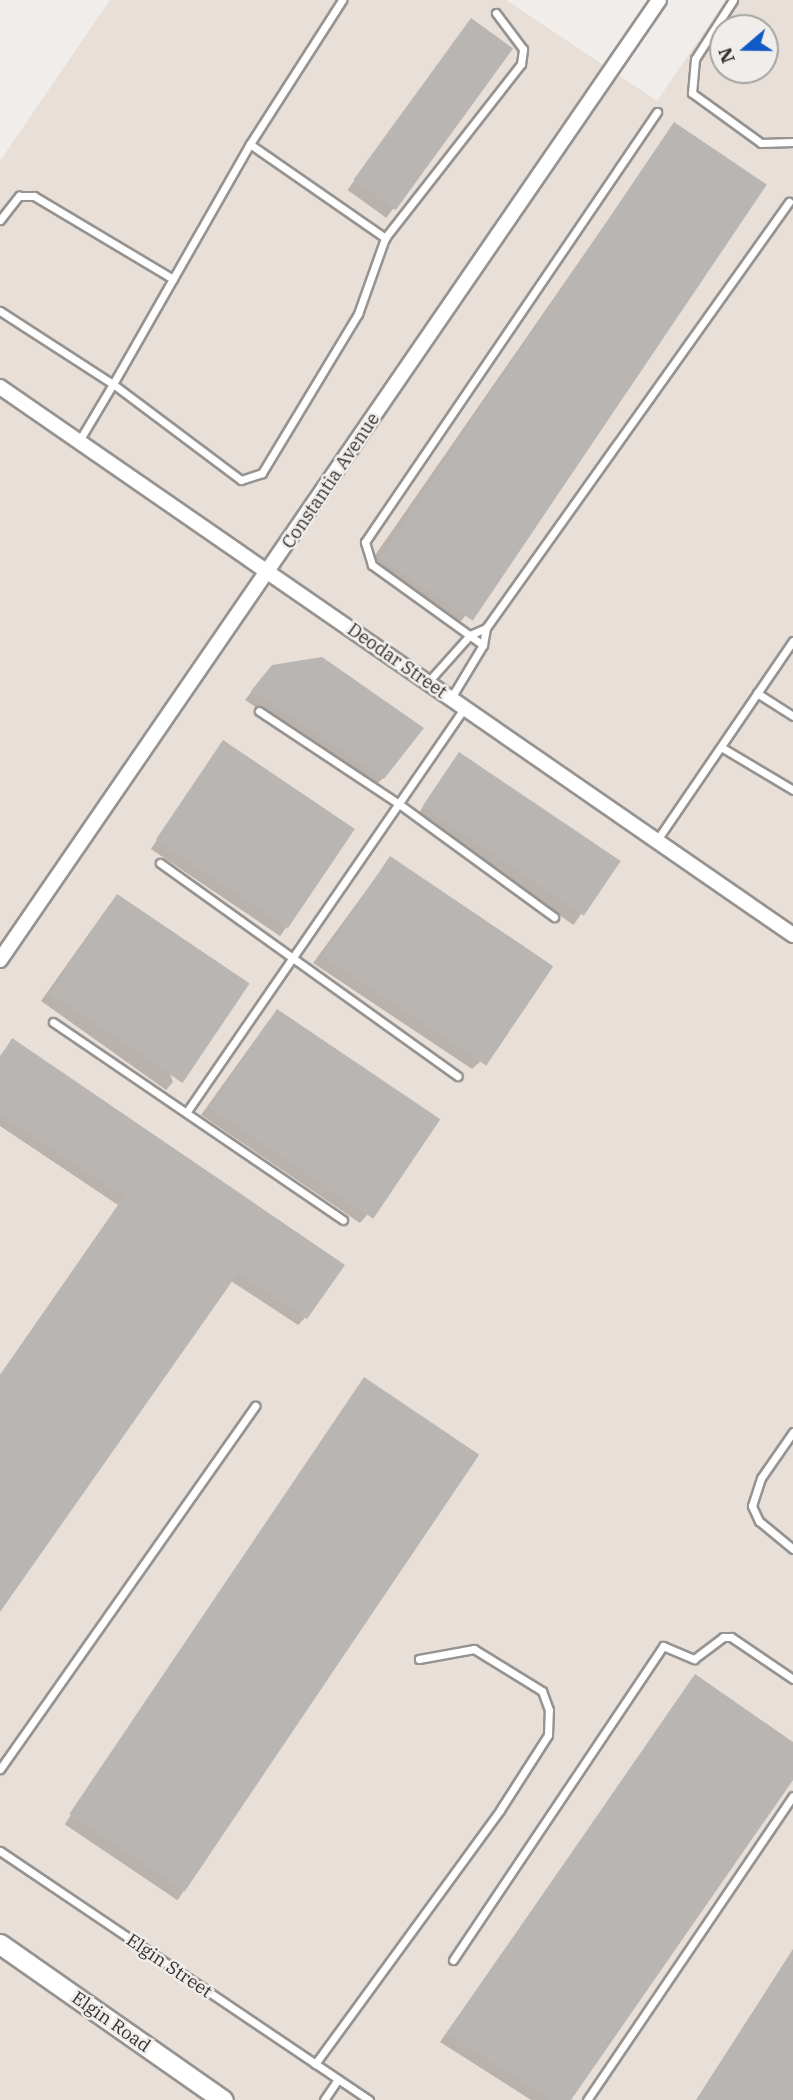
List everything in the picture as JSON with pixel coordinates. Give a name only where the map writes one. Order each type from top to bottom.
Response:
[{"type":"street","name":"Constantia Avenue","points":[[0,960],[269,572],[659,0]]},
{"type":"street","name":"Deodar Street","points":[[0,387],[793,935]]},
{"type":"street","name":"Elgin Road","points":[[0,1944],[223,2100]]},
{"type":"lane","points":[[79,441],[250,144],[342,0]]},
{"type":"lane","points":[[733,0],[695,59],[690,77],[692,93],[761,144],[793,142]]},
{"type":"lane","points":[[0,311],[113,384],[241,480],[253,478],[262,472],[358,314],[385,238],[521,64],[523,49],[496,13]]},
{"type":"lane","points":[[483,645],[372,565],[365,542],[657,112]]},
{"type":"lane","points":[[250,144],[385,238]]},
{"type":"lane","points":[[0,220],[19,196],[34,195],[173,279]]},
{"type":"lane","points":[[451,698],[483,645],[486,628],[789,202]]},
{"type":"lane","points":[[428,682],[470,635],[486,628]]},
{"type":"lane","points":[[656,841],[793,641]]},
{"type":"lane","points":[[757,693],[793,716]]},
{"type":"lane","points":[[188,1110],[465,708]]},
{"type":"lane","points":[[259,711],[399,804],[554,916]]},
{"type":"lane","points":[[721,747],[793,790]]},
{"type":"lane","points":[[160,863],[458,1076]]},
{"type":"lane","points":[[53,1022],[188,1110],[343,1220]]},
{"type":"lane","points":[[0,1769],[254,1406]]},
{"type":"lane","points":[[793,1432],[761,1478],[752,1506],[759,1521],[793,1549]]},
{"type":"lane","points":[[453,1961],[663,1646],[694,1659],[723,1637],[731,1637],[793,1679]]},
{"type":"lane","points":[[315,2064],[500,1810],[548,1735],[549,1710],[542,1691],[474,1649],[419,1658]]},
{"type":"lane","points":[[587,2100],[793,1796]]},
{"type":"lane","name":"Elgin Street","points":[[0,1851],[369,2100]]},
{"type":"lane","points":[[324,2100],[338,2079]]},
{"type":"shaded area","points":[[110,0],[506,0],[657,101],[709,25],[709,84],[779,84],[779,14],[716,14],[726,0],[793,0],[793,2100],[0,2100],[0,161]]},
{"type":"building","points":[[471,18],[513,49],[396,210],[353,180]]},
{"type":"building","points":[[674,122],[767,185],[473,621],[380,558]]},
{"type":"building","points":[[322,657],[424,728],[384,779],[251,691],[272,665]]},
{"type":"building","points":[[223,740],[355,829],[288,928],[156,839]]},
{"type":"building","points":[[459,752],[621,861],[584,916],[422,807]]},
{"type":"building","points":[[390,856],[553,966],[486,1066],[323,955]]},
{"type":"building","points":[[117,894],[250,983],[183,1083],[50,993]]},
{"type":"building","points":[[277,1009],[440,1119],[373,1219],[210,1108]]},
{"type":"building","points":[[12,1038],[345,1265],[307,1319],[238,1273],[0,1612],[0,1376],[124,1197],[0,1114],[0,1058]]},
{"type":"building","points":[[364,1377],[479,1455],[185,1892],[69,1814]]},
{"type":"building","points":[[695,1674],[793,1742],[793,1780],[571,2100],[550,2100],[447,2033]]},
{"type":"building","points":[[793,1950],[793,2100],[697,2100]]}]
